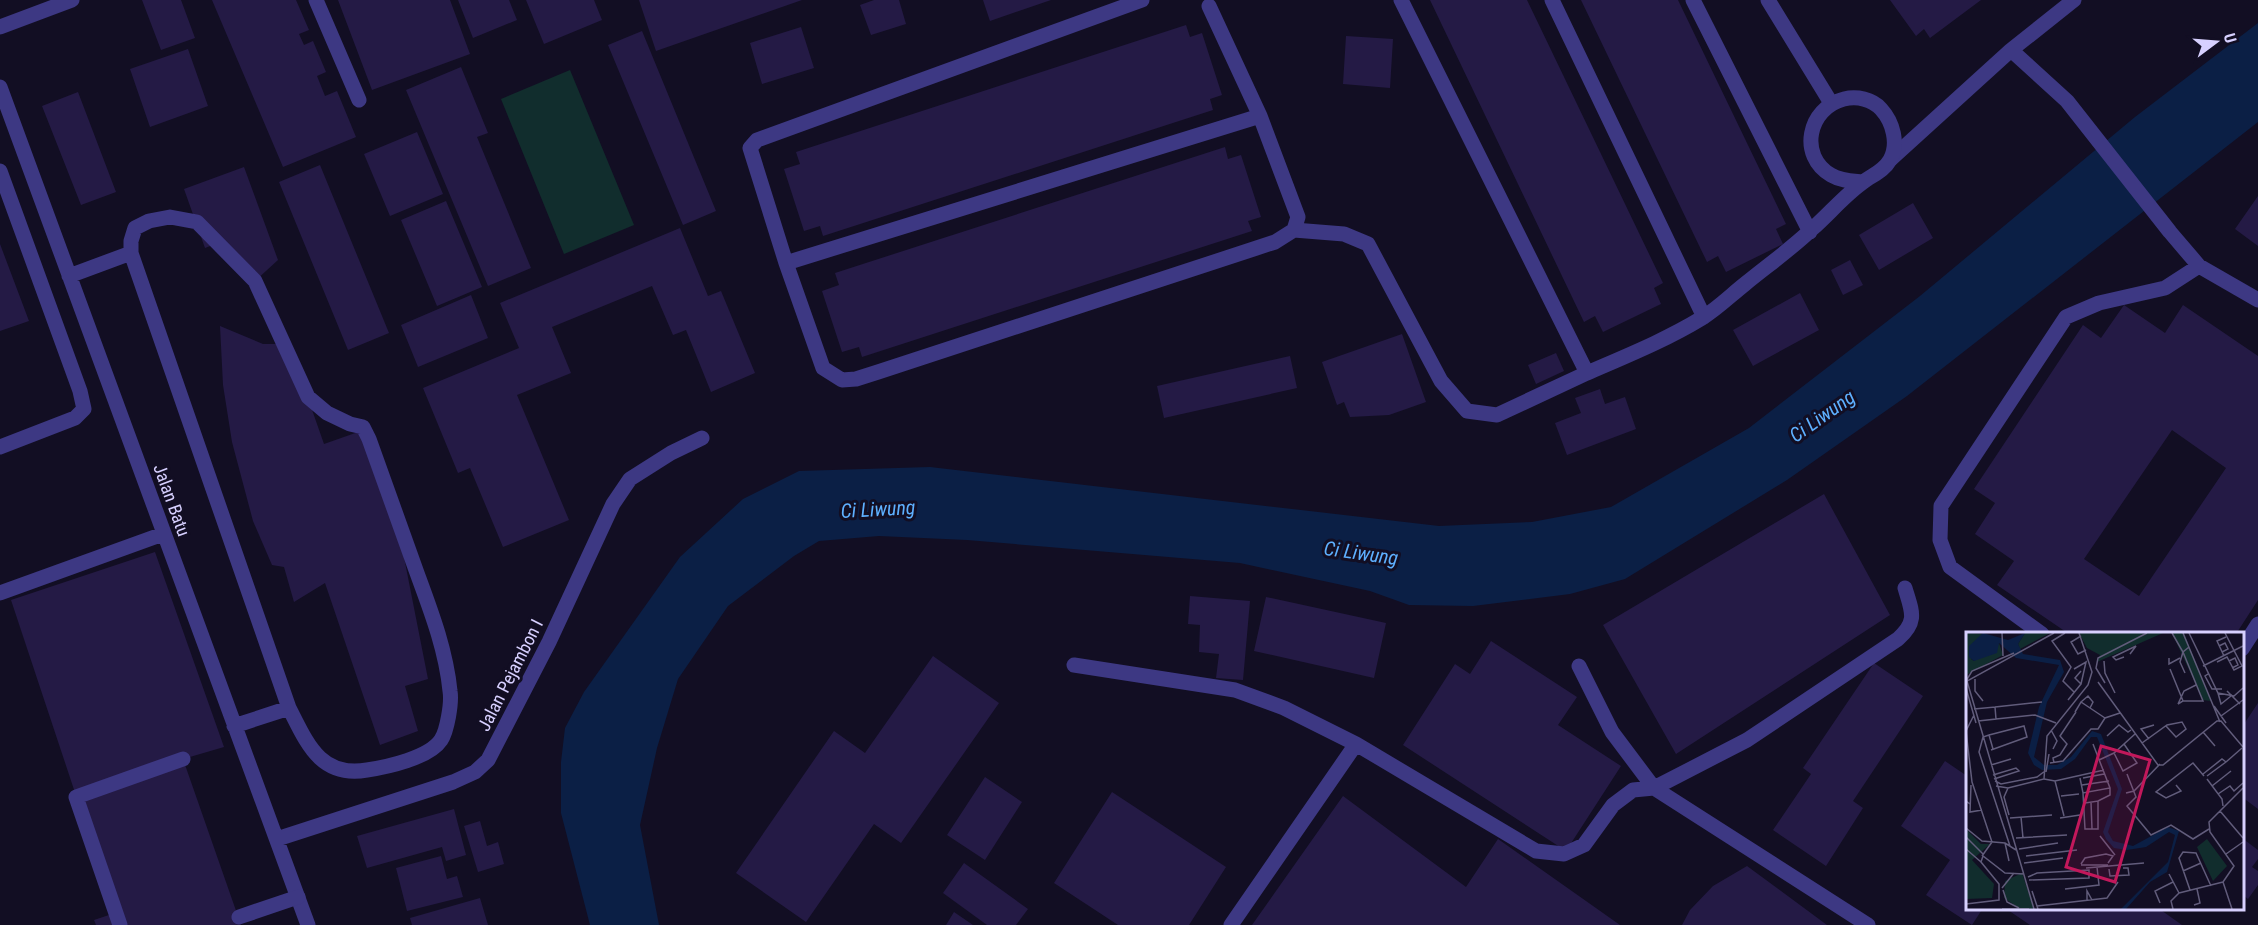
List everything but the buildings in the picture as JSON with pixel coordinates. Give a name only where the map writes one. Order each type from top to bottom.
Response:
[{"type":"street","points":[[0,27],[72,0]]},
{"type":"street","points":[[315,0],[359,100]]},
{"type":"street","points":[[1142,0],[757,140],[750,148],[786,263],[823,368],[842,380],[856,379],[1275,242],[1294,230],[1344,234],[1368,244],[1441,381],[1467,411],[1497,415],[1654,344],[1704,317],[1810,232],[1862,182],[1881,171],[1891,159],[2011,50],[2074,0]]},
{"type":"street","points":[[1401,0],[1587,373]]},
{"type":"street","points":[[1552,0],[1704,317]]},
{"type":"street","points":[[1693,0],[1810,232]]},
{"type":"street","points":[[1768,0],[1831,103]]},
{"type":"street","points":[[1210,2],[1260,116],[1298,217],[1294,230]]},
{"type":"street","points":[[2011,50],[2067,101],[2199,266],[2258,300]]},
{"type":"street","name":"Jalan Batu","points":[[0,87],[308,925]]},
{"type":"street","points":[[1862,182],[1832,176],[1821,168],[1814,156],[1810,142],[1812,128],[1818,115],[1831,103],[1860,98],[1872,102],[1882,110],[1892,125],[1895,142],[1891,159]]},
{"type":"street","points":[[786,263],[1260,116]]},
{"type":"street","points":[[0,171],[80,391],[84,409],[75,418],[0,447]]},
{"type":"street","points":[[170,217],[197,222],[255,280],[308,397],[327,412],[363,428],[369,439],[437,629],[451,692],[449,714],[442,740],[427,754],[366,770],[341,771],[322,761],[309,746],[289,708],[131,253],[131,241],[135,228],[149,221],[170,217]]},
{"type":"street","points":[[69,276],[131,253]]},
{"type":"street","points":[[2039,632],[1950,567],[1940,540],[1941,506],[2066,317],[2099,303],[2165,288],[2199,266]]},
{"type":"street","name":"Jalan Pejambon I","points":[[277,839],[453,782],[475,772],[488,760],[549,642],[613,504],[630,479],[671,453],[702,438]]},
{"type":"street","points":[[0,593],[163,534]]},
{"type":"street","points":[[1074,665],[1235,690],[1284,708],[1356,744],[1536,851],[1564,854],[1584,844],[1613,805],[1633,790],[1654,788],[1747,740],[1898,639],[1911,624],[1912,611],[1905,588]]},
{"type":"street","points":[[2243,646],[2258,624]]},
{"type":"street","points":[[1579,666],[1612,732],[1654,788],[1868,925]]},
{"type":"street","points":[[234,726],[289,708]]},
{"type":"street","points":[[1231,925],[1356,744]]},
{"type":"street","points":[[120,925],[76,797],[183,759]]},
{"type":"street","points":[[239,917],[298,897]]},
{"type":"green space","points":[[570,70],[634,225],[564,254],[501,99]]},
{"type":"water","name":"Ci Liwung","points":[[2258,23],[2258,122],[1907,396],[1787,480],[1625,579],[1570,594],[1473,606],[1409,605],[1370,591],[1240,563],[967,540],[879,536],[819,541],[794,556],[728,606],[678,679],[657,748],[640,825],[659,925],[590,925],[561,813],[561,762],[565,728],[584,692],[680,557],[743,499],[799,471],[930,467],[1439,526],[1532,522],[1611,507],[1749,428],[1920,296],[2135,117]]}]
